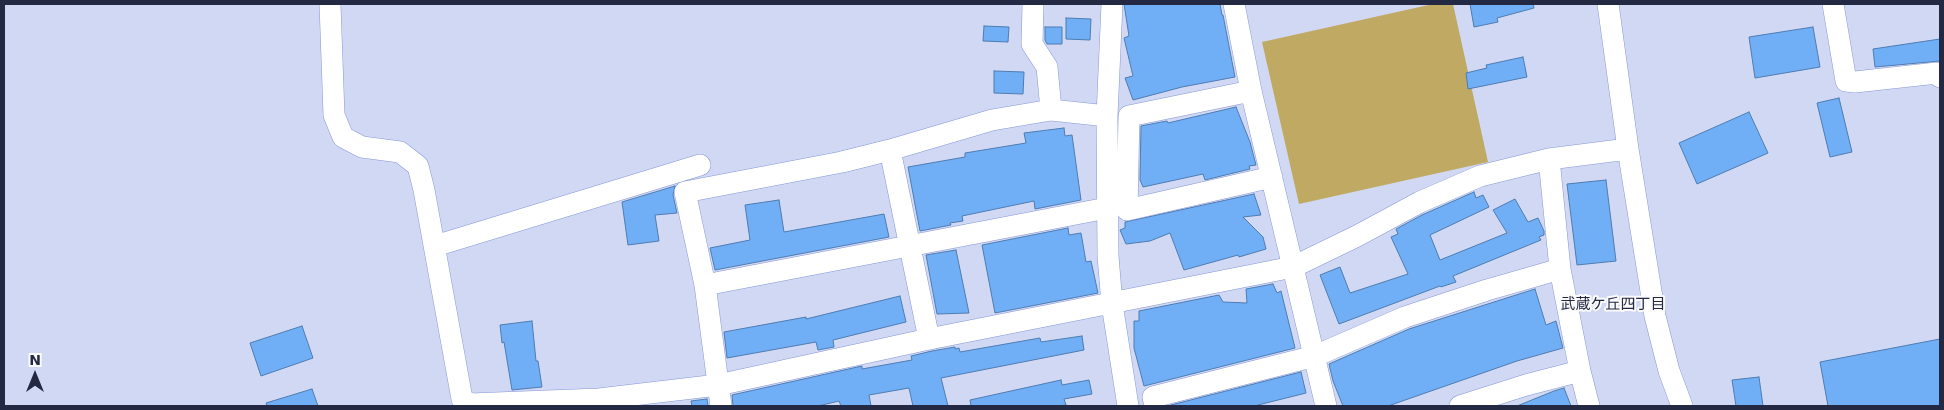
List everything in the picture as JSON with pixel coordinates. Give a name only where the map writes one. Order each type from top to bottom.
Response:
[{"type":"street","points":[[330,4],[334,115],[343,137],[362,147],[400,152],[418,166],[435,246],[462,399],[470,404],[600,403],[718,385],[929,339],[1293,267],[1357,236],[1420,202],[1480,176],[1549,160],[1628,149]]},
{"type":"street","points":[[1034,4],[1032,44],[1047,66],[1051,110]]},
{"type":"street","points":[[1112,4],[1107,116],[1108,256],[1112,304],[1128,406]]},
{"type":"street","points":[[1234,4],[1251,91],[1326,406]]},
{"type":"street","points":[[1608,4],[1628,149],[1655,316],[1669,371],[1682,406]]},
{"type":"street","points":[[1833,4],[1846,81],[1854,82],[1936,74],[1940,77]]},
{"type":"street","points":[[1251,91],[1129,116],[1127,210],[1272,177]]},
{"type":"street","points":[[721,406],[706,285],[685,192],[842,162],[992,120],[1051,110],[1107,116]]},
{"type":"street","points":[[890,150],[929,339]]},
{"type":"street","points":[[1549,160],[1560,269],[1580,371],[1590,406]]},
{"type":"street","points":[[435,246],[700,165]]},
{"type":"street","points":[[706,285],[1107,208]]},
{"type":"street","points":[[1155,406],[1153,397],[1315,356],[1405,317],[1487,290],[1560,269]]},
{"type":"street","points":[[1460,406],[1526,385],[1580,371]]},
{"type":"shaded area","points":[[1433,4],[1453,4],[1488,162],[1299,204],[1262,42]]},
{"type":"building","points":[[1124,4],[1220,4],[1235,77],[1182,87],[1133,100],[1125,78],[1133,76],[1124,38],[1129,36]]},
{"type":"building","points":[[1470,4],[1533,4],[1534,8],[1497,18],[1498,22],[1474,27]]},
{"type":"building","points":[[1066,18],[1091,19],[1090,40],[1066,39]]},
{"type":"building","points":[[984,26],[1009,27],[1008,42],[983,41]]},
{"type":"building","points":[[1045,27],[1062,27],[1062,44],[1047,44],[1045,40]]},
{"type":"building","points":[[1813,27],[1820,67],[1755,78],[1749,37]]},
{"type":"building","points":[[1940,39],[1940,61],[1875,67],[1873,49]]},
{"type":"building","points":[[1523,57],[1527,77],[1468,89],[1466,73],[1487,68],[1486,65]]},
{"type":"building","points":[[994,71],[1024,72],[1023,94],[994,93]]},
{"type":"building","points":[[1839,98],[1852,152],[1830,157],[1817,103]]},
{"type":"building","points":[[1236,107],[1250,142],[1256,165],[1249,166],[1250,169],[1205,180],[1203,174],[1143,187],[1140,180],[1141,126],[1167,121],[1168,123]]},
{"type":"building","points":[[1749,112],[1768,153],[1697,184],[1679,143]]},
{"type":"building","points":[[1064,128],[1065,136],[1072,135],[1081,200],[1035,209],[1034,201],[962,216],[963,221],[920,231],[908,167],[965,157],[965,153],[1026,143],[1024,133]]},
{"type":"building","points":[[1606,180],[1616,261],[1577,265],[1567,184]]},
{"type":"building","points":[[675,186],[673,195],[677,213],[655,215],[659,241],[628,245],[622,202]]},
{"type":"building","points":[[1474,192],[1476,198],[1483,195],[1489,207],[1430,235],[1440,260],[1507,233],[1493,210],[1515,199],[1528,222],[1538,218],[1544,231],[1544,235],[1539,237],[1541,240],[1453,276],[1456,282],[1440,286],[1339,324],[1320,275],[1340,267],[1350,293],[1408,274],[1391,237],[1398,234],[1396,229],[1422,215]]},
{"type":"building","points":[[1254,194],[1261,215],[1243,217],[1263,237],[1266,249],[1239,257],[1238,255],[1184,270],[1170,233],[1150,241],[1126,244],[1120,230],[1125,228],[1125,222]]},
{"type":"building","points":[[779,200],[784,232],[884,214],[889,237],[715,270],[710,248],[750,240],[745,205]]},
{"type":"building","points":[[1068,228],[1069,235],[1081,233],[1086,262],[1091,261],[1098,293],[995,313],[982,245]]},
{"type":"building","points":[[956,250],[969,313],[937,314],[926,255]]},
{"type":"building","points":[[1273,284],[1277,293],[1281,291],[1295,348],[1144,386],[1134,348],[1134,321],[1139,321],[1139,311],[1219,295],[1223,302],[1247,303],[1246,289]]},
{"type":"building","points":[[1535,289],[1546,325],[1556,321],[1563,348],[1517,361],[1388,406],[1343,406],[1333,381],[1329,364],[1409,329]]},
{"type":"building","points":[[900,296],[906,322],[833,340],[834,347],[818,350],[816,342],[727,358],[724,332],[806,317],[806,319]]},
{"type":"building","points":[[532,321],[536,361],[538,361],[542,387],[512,390],[500,325]]},
{"type":"building","points":[[302,326],[313,358],[261,376],[250,343]]},
{"type":"building","points":[[1082,336],[1084,350],[941,378],[948,406],[913,406],[909,388],[869,395],[871,406],[841,406],[839,401],[818,406],[733,406],[732,395],[862,366],[862,369],[912,360],[911,356],[932,351],[955,347],[955,349],[959,348],[960,352],[1040,338],[1041,342]]},
{"type":"building","points":[[1940,339],[1940,406],[1828,406],[1820,362]]},
{"type":"building","points":[[1301,372],[1306,393],[1254,406],[1167,406]]},
{"type":"building","points":[[1759,377],[1763,406],[1736,406],[1732,380]]},
{"type":"building","points":[[1061,380],[1062,385],[1089,380],[1092,394],[1064,399],[1066,405],[1057,406],[971,406],[970,400]]},
{"type":"building","points":[[1564,388],[1571,406],[1517,406],[1554,391]]},
{"type":"building","points":[[312,389],[318,406],[267,406],[266,403]]},
{"type":"building","points":[[707,399],[708,406],[692,406],[691,401]]},
{"type":"district","name":"武蔵ケ丘四丁目","points":[[1613,305]]}]
